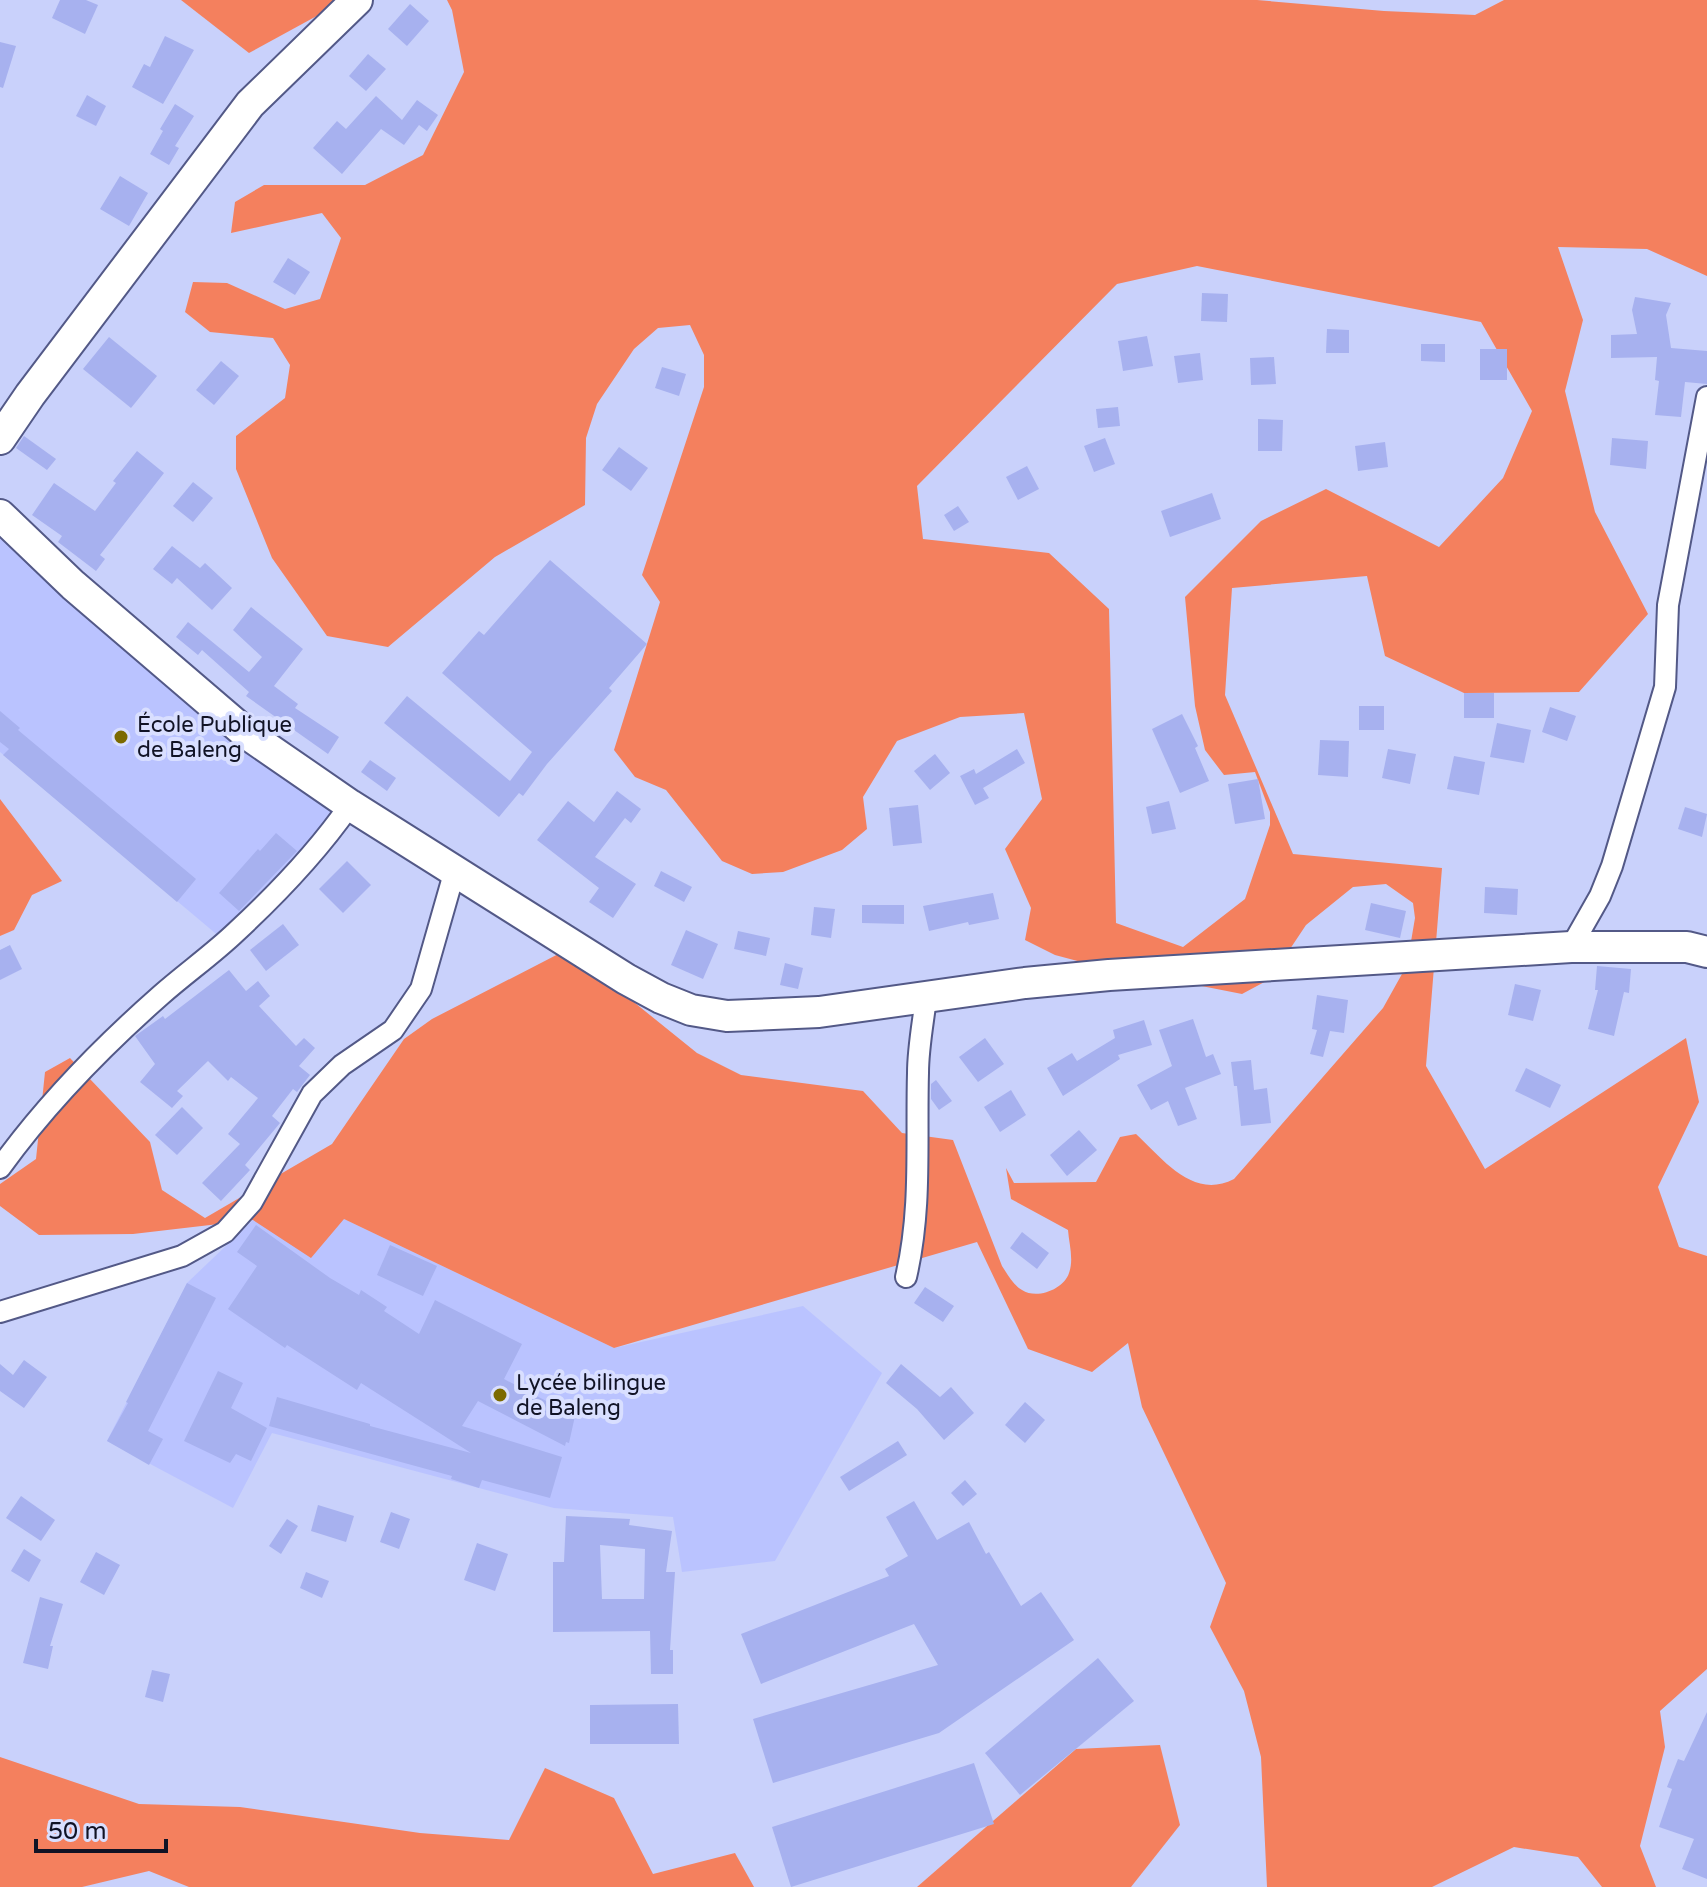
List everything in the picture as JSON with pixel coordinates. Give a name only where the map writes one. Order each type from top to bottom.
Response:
[{"type":"street","points":[[0,439],[250,104],[357,0]]},
{"type":"street","points":[[1571,947],[1600,896],[1612,866],[1665,687],[1668,605],[1707,397]]},
{"type":"street","points":[[0,515],[73,585],[247,734],[350,805],[626,979],[691,1010],[727,1016],[819,1012],[1025,983],[1109,975],[1571,947],[1687,947],[1707,952]]},
{"type":"street","points":[[0,1168],[27,1130],[80,1073],[160,996],[236,932],[317,847],[350,805]]},
{"type":"street","points":[[0,1312],[182,1256],[225,1232],[252,1202],[312,1094],[342,1065],[393,1030],[421,989],[455,870]]},
{"type":"street","points":[[906,1277],[913,1247],[918,1192],[918,1070],[926,998]]},
{"type":"shaded area","points":[[181,0],[346,0],[249,53]]},
{"type":"shaded area","points":[[447,0],[1257,0],[1475,15],[1504,0],[1707,0],[1707,276],[1647,249],[1558,247],[1583,320],[1565,391],[1595,512],[1648,614],[1579,692],[1464,693],[1385,656],[1367,576],[1232,588],[1225,695],[1293,854],[1442,868],[1426,1066],[1485,1169],[1686,1038],[1699,1102],[1658,1187],[1679,1247],[1707,1256],[1707,1669],[1660,1711],[1665,1747],[1640,1846],[1656,1887],[1602,1887],[1578,1857],[1514,1847],[1432,1887],[1267,1887],[1261,1757],[1244,1691],[1210,1627],[1226,1583],[1142,1407],[1128,1343],[1092,1372],[1028,1349],[977,1242],[614,1348],[344,1219],[311,1258],[253,1220],[133,1234],[39,1235],[0,1206],[0,1184],[36,1159],[45,1072],[70,1058],[150,1142],[162,1190],[205,1218],[332,1144],[404,1039],[432,1019],[568,949],[697,1053],[741,1075],[863,1091],[902,1133],[953,1140],[1002,1266],[1019,1288],[1028,1293],[1042,1293],[1062,1284],[1069,1273],[1068,1230],[1011,1199],[1006,1168],[1014,1183],[1096,1182],[1120,1137],[1136,1134],[1169,1165],[1192,1181],[1219,1184],[1234,1179],[1383,1008],[1407,965],[1415,918],[1413,903],[1386,884],[1353,887],[1306,925],[1270,979],[1242,994],[1085,963],[1055,955],[1025,940],[1031,908],[1005,849],[1042,799],[1024,713],[960,717],[897,741],[863,797],[867,829],[842,850],[783,872],[752,874],[722,861],[666,790],[635,777],[614,750],[660,602],[642,575],[704,387],[704,355],[690,325],[658,328],[634,349],[597,404],[586,438],[585,505],[495,557],[388,647],[327,636],[272,558],[236,469],[236,436],[285,398],[290,365],[273,338],[210,332],[185,312],[193,282],[227,283],[285,309],[320,299],[341,238],[322,213],[231,233],[235,202],[264,185],[365,185],[423,155],[464,72],[452,10]],"holes":[[[1197,266],[1481,322],[1532,411],[1503,478],[1439,547],[1326,489],[1261,521],[1185,597],[1195,706],[1205,750],[1224,775],[1255,772],[1270,812],[1270,825],[1245,899],[1183,947],[1116,923],[1109,609],[1049,553],[923,539],[917,486],[1117,284]]]},
{"type":"shaded area","name":"École Publique de Baleng","points":[[0,536],[338,813],[221,938],[0,752]]},
{"type":"shaded area","points":[[0,799],[62,881],[32,895],[14,930],[0,936]]},
{"type":"shaded area","name":"Lycée bilingue de Baleng","points":[[344,1219],[614,1348],[803,1306],[882,1373],[775,1561],[682,1572],[673,1517],[554,1508],[272,1433],[233,1508],[107,1441],[187,1283],[253,1220]]},
{"type":"shaded area","points":[[1160,1745],[1180,1825],[1131,1887],[917,1887],[1076,1749]]},
{"type":"shaded area","points":[[0,1757],[139,1804],[240,1807],[420,1833],[509,1840],[545,1768],[614,1798],[653,1874],[735,1853],[754,1887],[189,1887],[149,1871],[82,1887],[0,1887]]},
{"type":"building","points":[[60,0],[86,0],[98,5],[85,34],[52,18]]},
{"type":"building","points":[[410,4],[429,21],[407,46],[388,29]]},
{"type":"building","points":[[165,36],[194,50],[163,104],[132,87],[144,64],[150,67]]},
{"type":"building","points":[[0,42],[16,46],[3,88],[0,87]]},
{"type":"building","points":[[368,54],[386,69],[366,91],[349,76]]},
{"type":"building","points":[[87,95],[106,106],[96,126],[76,116]]},
{"type":"building","points":[[376,96],[402,120],[417,100],[438,115],[427,131],[419,125],[404,145],[381,129],[342,174],[313,148],[337,121],[346,129]]},
{"type":"building","points":[[175,104],[194,116],[175,146],[179,148],[169,165],[150,154]]},
{"type":"building","points":[[120,176],[148,193],[129,226],[100,209]]},
{"type":"building","points":[[288,258],[310,272],[295,295],[273,282]]},
{"type":"building","points":[[1202,293],[1228,294],[1227,322],[1201,321]]},
{"type":"building","points":[[1635,297],[1671,303],[1666,315],[1671,348],[1707,351],[1707,384],[1685,382],[1681,417],[1655,415],[1659,381],[1655,380],[1657,357],[1611,358],[1611,335],[1637,334],[1632,310]]},
{"type":"building","points":[[1327,329],[1349,330],[1349,353],[1326,353]]},
{"type":"building","points":[[1147,336],[1153,366],[1123,371],[1118,341]]},
{"type":"building","points":[[109,337],[157,376],[131,408],[83,369]]},
{"type":"building","points":[[1421,344],[1445,344],[1445,362],[1421,361]]},
{"type":"building","points":[[1480,349],[1507,349],[1507,380],[1480,380]]},
{"type":"building","points":[[1200,353],[1203,380],[1178,383],[1174,356]]},
{"type":"building","points":[[1274,357],[1276,384],[1251,385],[1250,358]]},
{"type":"building","points":[[221,361],[239,376],[214,405],[196,390]]},
{"type":"building","points":[[662,367],[686,374],[679,396],[655,388]]},
{"type":"building","points":[[1118,407],[1120,426],[1098,428],[1096,409]]},
{"type":"building","points":[[1258,419],[1283,420],[1282,451],[1258,451]]},
{"type":"building","points":[[24,436],[56,459],[47,470],[16,448]]},
{"type":"building","points":[[1105,438],[1115,464],[1094,472],[1084,446]]},
{"type":"building","points":[[1612,438],[1648,441],[1646,469],[1610,465]]},
{"type":"building","points":[[1385,442],[1388,467],[1358,471],[1355,446]]},
{"type":"building","points":[[619,447],[648,468],[631,491],[602,470]]},
{"type":"building","points":[[137,451],[164,473],[100,555],[105,559],[96,571],[58,542],[62,536],[32,515],[54,483],[95,511],[116,483],[113,481]]},
{"type":"building","points":[[1027,466],[1039,489],[1018,500],[1006,477]]},
{"type":"building","points":[[193,482],[213,498],[193,522],[173,506]]},
{"type":"building","points":[[1212,493],[1221,519],[1170,537],[1161,511]]},
{"type":"building","points":[[958,506],[969,522],[954,531],[944,515]]},
{"type":"building","points":[[172,546],[200,568],[205,563],[232,588],[212,610],[177,578],[172,584],[153,569]]},
{"type":"building","points":[[550,560],[647,644],[609,688],[612,691],[523,796],[519,793],[499,817],[384,723],[407,696],[510,781],[532,752],[442,673],[479,631],[484,635]]},
{"type":"building","points":[[251,607],[303,649],[274,686],[298,704],[295,708],[339,737],[328,754],[246,696],[249,692],[202,650],[198,655],[176,637],[188,622],[249,672],[262,657],[233,630]]},
{"type":"building","points":[[1464,693],[1494,693],[1494,718],[1464,718]]},
{"type":"building","points":[[1359,706],[1384,706],[1384,730],[1359,730]]},
{"type":"building","points":[[1550,707],[1576,716],[1567,741],[1542,732]]},
{"type":"building","points":[[0,711],[20,728],[18,730],[196,879],[177,902],[3,755],[9,749],[0,742]]},
{"type":"building","points":[[1182,714],[1198,746],[1195,748],[1209,781],[1180,793],[1152,729]]},
{"type":"building","points":[[1497,723],[1531,730],[1524,763],[1490,757]]},
{"type":"building","points":[[1320,740],[1349,741],[1348,777],[1318,775]]},
{"type":"building","points":[[1017,749],[1025,763],[983,788],[989,798],[975,805],[960,776],[974,769],[976,774]]},
{"type":"building","points":[[1388,749],[1416,754],[1410,784],[1382,778]]},
{"type":"building","points":[[935,754],[950,773],[930,790],[914,771]]},
{"type":"building","points":[[1454,756],[1485,762],[1479,795],[1447,789]]},
{"type":"building","points":[[370,760],[396,778],[387,791],[361,772]]},
{"type":"building","points":[[1258,779],[1265,819],[1235,824],[1228,784]]},
{"type":"building","points":[[617,791],[641,809],[631,823],[625,818],[595,857],[636,884],[613,918],[589,902],[599,888],[537,840],[568,801],[594,822]]},
{"type":"building","points":[[1169,801],[1176,829],[1152,834],[1146,807]]},
{"type":"building","points":[[918,805],[922,843],[893,846],[889,808]]},
{"type":"building","points":[[1685,807],[1707,814],[1702,837],[1678,829]]},
{"type":"building","points":[[276,833],[297,851],[239,911],[219,893]]},
{"type":"building","points":[[347,861],[371,885],[343,913],[319,889]]},
{"type":"building","points":[[661,871],[692,887],[684,902],[654,886]]},
{"type":"building","points":[[1485,887],[1518,889],[1517,915],[1484,913]]},
{"type":"building","points":[[993,893],[999,919],[929,931],[923,906]]},
{"type":"building","points":[[1371,903],[1406,911],[1400,938],[1365,930]]},
{"type":"building","points":[[862,905],[904,905],[904,924],[862,923]]},
{"type":"building","points":[[814,907],[835,909],[831,938],[811,935]]},
{"type":"building","points":[[283,924],[299,945],[266,971],[250,950]]},
{"type":"building","points":[[686,930],[718,944],[703,979],[671,965]]},
{"type":"building","points":[[738,931],[770,938],[766,956],[734,949]]},
{"type":"building","points":[[10,945],[22,969],[0,980],[0,950]]},
{"type":"building","points":[[785,963],[803,968],[798,989],[780,985]]},
{"type":"building","points":[[1597,966],[1631,969],[1629,993],[1624,992],[1614,1036],[1588,1029],[1598,990],[1595,990]]},
{"type":"building","points":[[229,970],[246,991],[258,981],[270,996],[259,1006],[296,1046],[304,1038],[315,1048],[299,1066],[310,1075],[297,1092],[293,1089],[272,1116],[280,1123],[245,1165],[250,1170],[221,1201],[202,1183],[240,1144],[228,1134],[258,1098],[231,1077],[228,1081],[208,1061],[177,1091],[183,1096],[172,1108],[140,1082],[155,1064],[135,1036],[163,1016],[165,1019]]},
{"type":"building","points":[[1515,984],[1541,990],[1533,1021],[1508,1015]]},
{"type":"building","points":[[1317,995],[1348,1000],[1344,1033],[1330,1031],[1323,1057],[1310,1054],[1317,1030],[1312,1029]]},
{"type":"building","points":[[1193,1019],[1206,1057],[1213,1054],[1221,1074],[1185,1088],[1197,1119],[1178,1126],[1168,1101],[1151,1110],[1137,1085],[1172,1066],[1159,1030]]},
{"type":"building","points":[[1144,1020],[1152,1045],[1118,1055],[1120,1059],[1063,1096],[1047,1068],[1072,1053],[1077,1061],[1115,1038],[1113,1030]]},
{"type":"building","points":[[985,1038],[1004,1064],[978,1082],[959,1057]]},
{"type":"building","points":[[1251,1060],[1254,1090],[1267,1088],[1271,1123],[1241,1126],[1231,1062]]},
{"type":"building","points":[[1526,1068],[1561,1085],[1550,1108],[1515,1091]]},
{"type":"building","points":[[936,1080],[952,1101],[939,1110],[931,1099],[931,1084]]},
{"type":"building","points":[[1011,1090],[1026,1115],[1000,1132],[984,1107]]},
{"type":"building","points":[[182,1107],[203,1128],[177,1155],[155,1135]]},
{"type":"building","points":[[1079,1130],[1097,1150],[1067,1176],[1050,1155]]},
{"type":"building","points":[[256,1225],[330,1278],[359,1295],[361,1290],[387,1307],[384,1311],[419,1334],[435,1300],[522,1344],[504,1379],[575,1416],[569,1443],[566,1442],[565,1446],[478,1401],[462,1426],[562,1457],[550,1498],[482,1480],[479,1488],[451,1479],[452,1476],[269,1426],[277,1397],[471,1453],[361,1383],[357,1390],[287,1345],[285,1348],[228,1309],[257,1266],[237,1252]]},
{"type":"building","points":[[1022,1232],[1049,1253],[1037,1269],[1010,1248]]},
{"type":"building","points":[[390,1245],[437,1266],[423,1296],[377,1275]]},
{"type":"building","points":[[187,1283],[216,1298],[148,1431],[163,1439],[149,1465],[107,1441]]},
{"type":"building","points":[[925,1287],[954,1306],[943,1322],[914,1303]]},
{"type":"building","points":[[24,1360],[47,1377],[24,1408],[0,1391],[0,1364],[13,1375]]},
{"type":"building","points":[[901,1364],[940,1397],[951,1387],[974,1413],[944,1440],[917,1409],[886,1383]]},
{"type":"building","points":[[218,1371],[243,1383],[231,1408],[267,1428],[251,1461],[236,1454],[230,1463],[184,1441]]},
{"type":"building","points":[[1025,1402],[1045,1420],[1025,1443],[1005,1425]]},
{"type":"building","points":[[898,1441],[907,1455],[849,1491],[840,1477]]},
{"type":"building","points":[[965,1480],[977,1494],[963,1506],[951,1493]]},
{"type":"building","points":[[21,1496],[55,1520],[41,1541],[6,1518]]},
{"type":"building","points":[[914,1501],[937,1540],[969,1522],[1021,1606],[1041,1592],[1074,1640],[939,1733],[773,1783],[753,1719],[938,1665],[914,1624],[761,1684],[741,1634],[889,1576],[885,1569],[908,1556],[886,1517]]},
{"type":"building","points":[[318,1505],[354,1516],[346,1542],[311,1531]]},
{"type":"building","points":[[391,1512],[410,1519],[399,1549],[380,1542]]},
{"type":"building","points":[[566,1516],[630,1519],[629,1525],[672,1531],[666,1572],[675,1572],[670,1650],[673,1650],[673,1674],[651,1674],[650,1631],[553,1632],[553,1562],[564,1562]],"holes":[[[600,1545],[645,1549],[644,1599],[602,1599]]]},
{"type":"building","points":[[287,1519],[298,1526],[281,1554],[269,1546]]},
{"type":"building","points":[[477,1543],[508,1554],[495,1591],[464,1580]]},
{"type":"building","points":[[24,1549],[41,1560],[29,1582],[11,1571]]},
{"type":"building","points":[[96,1552],[120,1565],[104,1595],[80,1582]]},
{"type":"building","points":[[306,1572],[329,1581],[322,1598],[300,1588]]},
{"type":"building","points":[[40,1597],[63,1604],[50,1646],[53,1646],[48,1669],[23,1663]]},
{"type":"building","points":[[1098,1658],[1134,1701],[1020,1795],[985,1753]]},
{"type":"building","points":[[152,1670],[170,1674],[163,1702],[145,1697]]},
{"type":"building","points":[[678,1704],[679,1744],[590,1744],[590,1705]]},
{"type":"building","points":[[1707,1712],[1707,1879],[1682,1869],[1694,1839],[1659,1827],[1672,1789],[1667,1787],[1678,1759],[1684,1761]]},
{"type":"building","points":[[974,1763],[994,1824],[791,1887],[772,1827]]},
{"type":"place","name":"École Publique de Baleng","points":[[121,737]]},
{"type":"place","name":"Lycée bilingue de Baleng","points":[[500,1395]]}]
